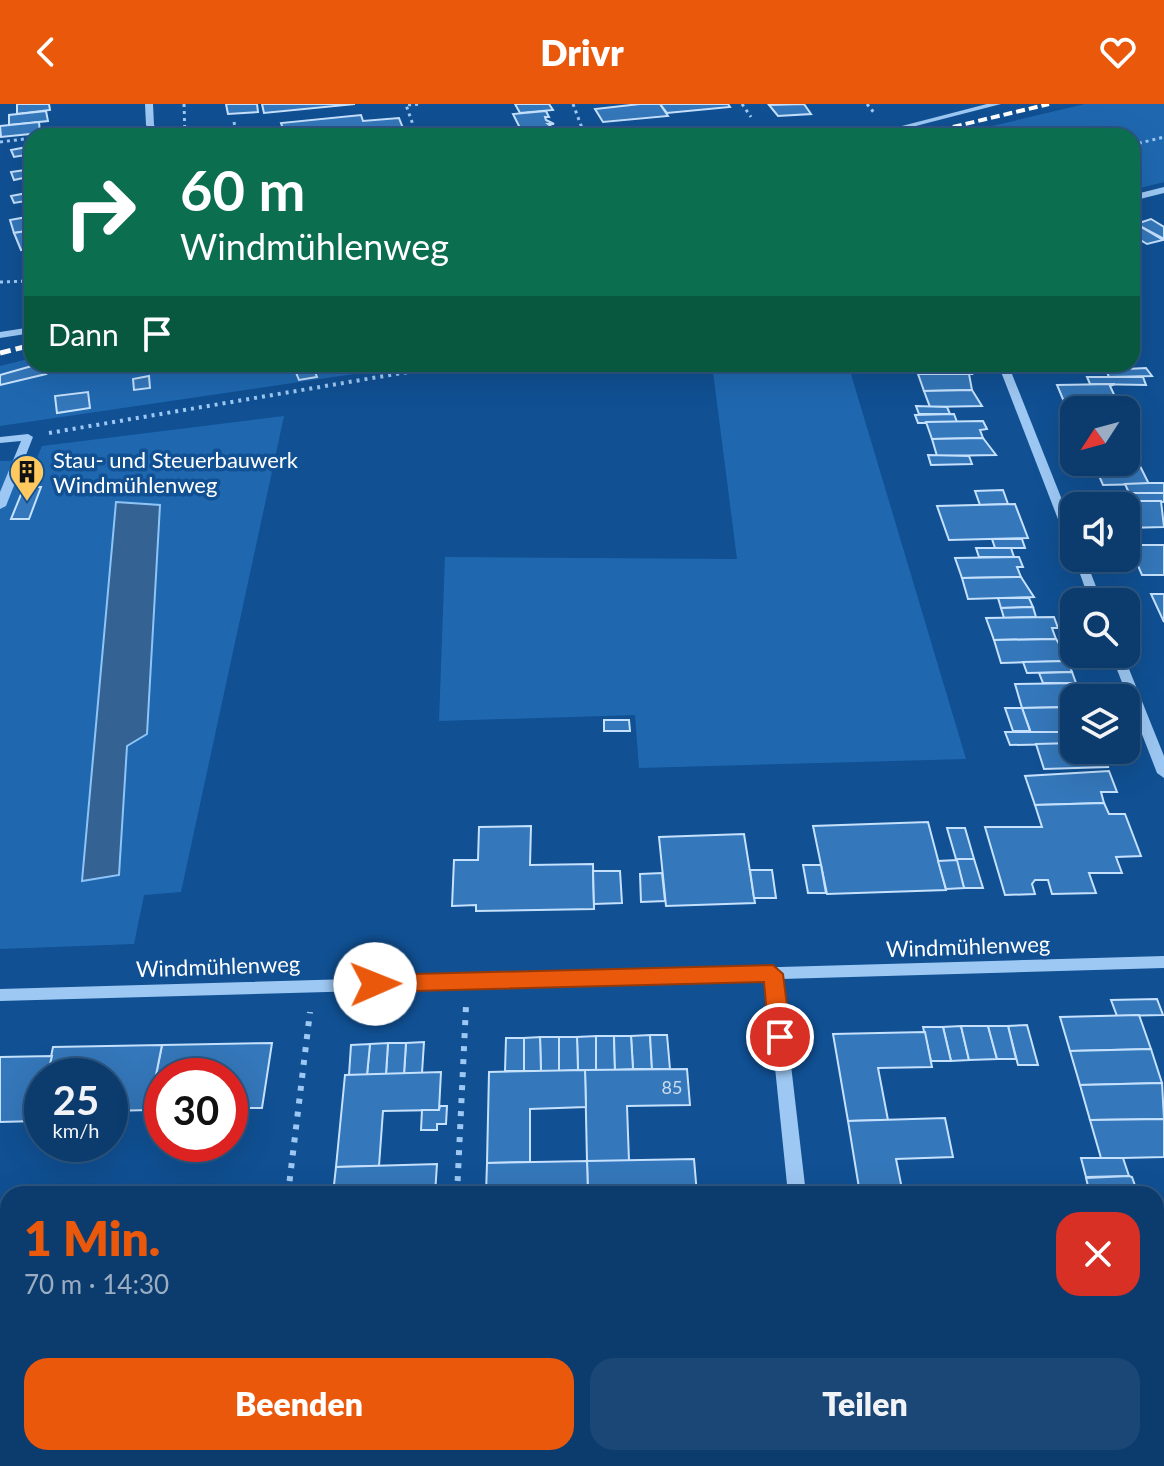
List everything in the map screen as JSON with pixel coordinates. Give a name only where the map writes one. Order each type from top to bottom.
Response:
[{"type":"street","points":[[149,104],[152,128]]},
{"type":"street","points":[[900,128],[997,104]]},
{"type":"street","points":[[1140,196],[1164,190]]},
{"type":"street","points":[[0,335],[24,331]]},
{"type":"street","points":[[1006,372],[1060,509]]},
{"type":"street","points":[[0,440],[28,437],[0,506]]},
{"type":"street","points":[[1123,668],[1164,773]]},
{"type":"street","name":"Windmühlenweg","points":[[0,995],[1164,962]]},
{"type":"street","points":[[773,974],[796,1186]]},
{"type":"path","points":[[184,104],[185,128]]},
{"type":"path","points":[[414,128],[406,105],[421,104]]},
{"type":"path","points":[[573,104],[582,128]]},
{"type":"path","points":[[742,104],[751,117]]},
{"type":"path","points":[[234,122],[235,128]]},
{"type":"path","points":[[123,128],[150,125]]},
{"type":"path","points":[[1140,143],[1164,137]]},
{"type":"path","points":[[0,142],[24,139]]},
{"type":"path","points":[[0,282],[24,281]]},
{"type":"path","points":[[28,437],[408,372]]},
{"type":"path","points":[[457,1186],[468,981]]},
{"type":"path","points":[[289,1186],[313,985]]},
{"type":"shaded area","points":[[1085,104],[1164,104],[1164,182],[1140,188],[1140,128],[984,128]]},
{"type":"shaded area","points":[[24,360],[24,372],[368,372],[0,426],[0,366]]},
{"type":"shaded area","points":[[713,372],[850,372],[966,759],[639,768],[635,715],[439,721],[445,557],[737,559]]},
{"type":"shaded area","points":[[284,416],[181,892],[144,895],[134,944],[0,949],[0,461],[36,460],[42,446]],"holes":[[[160,506],[147,734],[127,746]]]},
{"type":"shaded area","points":[[116,502],[160,505],[147,734],[127,746],[119,875],[82,881]]},
{"type":"building","points":[[17,104],[49,104],[50,110],[17,114]]},
{"type":"building","points":[[226,104],[257,104],[258,112],[228,114]]},
{"type":"building","points":[[262,104],[355,104],[264,113]]},
{"type":"building","points":[[515,104],[549,104],[553,110],[520,113]]},
{"type":"building","points":[[660,104],[668,116],[603,122],[595,109]]},
{"type":"building","points":[[660,104],[728,104],[730,107],[667,113]]},
{"type":"building","points":[[804,104],[811,114],[778,116],[769,105]]},
{"type":"building","points":[[46,111],[48,121],[9,125],[9,115]]},
{"type":"building","points":[[546,111],[549,117],[545,117],[546,120],[554,124],[548,124],[553,128],[520,128],[513,114]]},
{"type":"building","points":[[361,115],[363,121],[399,118],[403,128],[283,128],[281,123]]},
{"type":"building","points":[[39,122],[40,128],[24,128],[24,135],[1,137],[0,126]]},
{"type":"building","points":[[24,148],[24,155],[14,157],[11,150]]},
{"type":"building","points":[[24,170],[24,178],[14,180],[11,172]]},
{"type":"building","points":[[24,194],[24,201],[14,203],[11,196]]},
{"type":"building","points":[[24,217],[24,231],[14,233],[10,220]]},
{"type":"building","points":[[1151,219],[1164,227],[1164,239],[1140,226],[1140,223]]},
{"type":"building","points":[[1140,226],[1163,240],[1147,244],[1140,240]]},
{"type":"building","points":[[24,231],[24,249],[21,250],[14,233]]},
{"type":"building","points":[[24,368],[24,372],[46,374],[0,385],[0,375]]},
{"type":"building","points":[[1140,368],[1146,368],[1152,376],[1109,377],[1107,372],[1140,372]]},
{"type":"building","points":[[296,372],[315,372],[317,377],[299,380]]},
{"type":"building","points":[[945,372],[972,374],[946,374]]},
{"type":"building","points":[[918,374],[969,374],[972,390],[924,391]]},
{"type":"building","points":[[149,376],[150,388],[134,390],[133,379]]},
{"type":"building","points":[[1087,377],[1143,377],[1146,385],[1090,384]]},
{"type":"building","points":[[1115,384],[1110,386],[1115,396],[1062,396],[1057,385]]},
{"type":"building","points":[[972,390],[982,406],[930,407],[924,391]]},
{"type":"building","points":[[88,392],[90,408],[57,413],[55,396]]},
{"type":"building","points":[[916,406],[947,407],[950,414],[919,414]]},
{"type":"building","points":[[954,414],[957,422],[918,423],[915,415]]},
{"type":"building","points":[[983,421],[987,429],[980,430],[983,438],[932,439],[926,422]]},
{"type":"building","points":[[983,438],[996,455],[937,456],[932,439]]},
{"type":"building","points":[[928,455],[969,456],[972,464],[931,465]]},
{"type":"building","points":[[1140,466],[1149,484],[1103,485],[1099,476],[1140,476]]},
{"type":"building","points":[[1164,483],[1164,493],[1129,492],[1125,484]]},
{"type":"building","name":"Stau- und Steuerbauwerk Windmühlenweg","points":[[24,487],[41,487],[29,519],[11,519]]},
{"type":"building","points":[[1003,490],[1008,504],[980,505],[975,491]]},
{"type":"building","points":[[1140,493],[1164,493],[1164,502],[1140,501]]},
{"type":"building","points":[[1140,501],[1161,501],[1164,527],[1140,528]]},
{"type":"building","points":[[1015,504],[1028,538],[949,540],[937,506]]},
{"type":"building","points":[[992,539],[1022,539],[1025,548],[995,548]]},
{"type":"building","points":[[1140,545],[1164,545],[1164,575],[1142,575]]},
{"type":"building","points":[[976,548],[1011,548],[1014,557],[979,557]]},
{"type":"building","points":[[1019,557],[1023,567],[1017,567],[1021,577],[962,578],[955,558]]},
{"type":"building","points":[[1021,577],[1034,597],[968,599],[962,578]]},
{"type":"building","points":[[1151,594],[1164,594],[1164,622]]},
{"type":"building","points":[[998,598],[1029,598],[1033,607],[1001,608]]},
{"type":"building","points":[[1033,607],[1036,617],[1004,618],[1001,608]]},
{"type":"building","points":[[1054,617],[1058,628],[1052,628],[1056,639],[994,640],[986,618]]},
{"type":"building","points":[[1056,639],[1060,645],[1060,661],[1001,663],[994,640]]},
{"type":"building","points":[[1060,661],[1060,668],[1071,668],[1072,672],[1027,673],[1023,662]]},
{"type":"building","points":[[1072,672],[1076,683],[1043,683],[1039,673]]},
{"type":"building","points":[[1084,683],[1084,684],[1060,684],[1060,707],[1022,708],[1015,684]]},
{"type":"building","points":[[1060,707],[1060,732],[1031,733],[1022,708]]},
{"type":"building","points":[[1005,708],[1022,708],[1030,731],[1013,731]]},
{"type":"building","points":[[604,720],[629,720],[630,731],[604,731]]},
{"type":"building","points":[[1005,732],[1060,732],[1060,744],[1010,745]]},
{"type":"building","points":[[1060,743],[1060,764],[1107,764],[1108,767],[1044,769],[1036,744]]},
{"type":"building","points":[[1109,771],[1117,792],[1101,792],[1104,803],[1035,805],[1025,776]]},
{"type":"building","points":[[1104,803],[1109,814],[1125,814],[1141,856],[1116,857],[1122,873],[1089,873],[1096,893],[1052,894],[1048,880],[1035,880],[1032,884],[1035,894],[1005,895],[985,827],[1042,827],[1035,805]]},
{"type":"building","points":[[928,822],[946,890],[827,894],[813,826]]},
{"type":"building","points":[[531,826],[530,865],[593,864],[594,909],[476,911],[476,905],[452,906],[454,860],[478,860],[479,827]]},
{"type":"building","points":[[947,828],[965,828],[974,859],[956,859]]},
{"type":"building","points":[[744,834],[755,903],[666,906],[659,837]]},
{"type":"building","points":[[956,859],[974,859],[983,888],[964,888]]},
{"type":"building","points":[[957,860],[964,888],[946,889],[938,861]]},
{"type":"building","points":[[803,865],[821,865],[826,893],[808,893]]},
{"type":"building","points":[[750,870],[772,870],[776,898],[754,898]]},
{"type":"building","points":[[593,871],[620,871],[622,903],[594,904]]},
{"type":"building","points":[[662,873],[665,901],[641,902],[640,874]]},
{"type":"building","points":[[1157,999],[1163,1015],[1117,1016],[1111,1000]]},
{"type":"building","points":[[1139,1015],[1151,1049],[1070,1051],[1060,1017]]},
{"type":"building","points":[[1027,1025],[1038,1065],[1018,1065],[1008,1026]]},
{"type":"building","points":[[961,1026],[969,1060],[951,1061],[943,1027]]},
{"type":"building","points":[[961,1026],[988,1026],[997,1059],[969,1060]]},
{"type":"building","points":[[988,1026],[1008,1026],[1016,1059],[997,1059]]},
{"type":"building","points":[[923,1027],[943,1027],[951,1061],[931,1061]]},
{"type":"building","points":[[925,1032],[932,1067],[878,1068],[888,1120],[848,1121],[833,1034]]},
{"type":"building","points":[[650,1035],[652,1069],[633,1069],[631,1036]]},
{"type":"building","points":[[650,1035],[667,1035],[670,1069],[652,1069]]},
{"type":"building","points":[[596,1036],[614,1036],[615,1070],[596,1070]]},
{"type":"building","points":[[596,1036],[596,1070],[578,1070],[577,1037]]},
{"type":"building","points":[[614,1036],[631,1036],[633,1069],[615,1070]]},
{"type":"building","points":[[540,1037],[559,1037],[559,1071],[541,1071]]},
{"type":"building","points":[[540,1037],[541,1071],[524,1071],[524,1038]]},
{"type":"building","points":[[559,1037],[577,1037],[578,1070],[559,1071]]},
{"type":"building","points":[[506,1038],[524,1038],[524,1071],[505,1071]]},
{"type":"building","points":[[424,1042],[422,1073],[404,1074],[406,1043]]},
{"type":"building","points":[[272,1043],[262,1108],[248,1108],[248,1058],[159,1058],[162,1045]]},
{"type":"building","points":[[388,1043],[406,1043],[404,1074],[386,1074]]},
{"type":"building","points":[[388,1043],[386,1074],[367,1075],[370,1044]]},
{"type":"building","points":[[370,1044],[367,1075],[349,1075],[351,1045]]},
{"type":"building","points":[[162,1045],[159,1058],[144,1058],[144,1110],[128,1111],[128,1058],[51,1058],[53,1047]]},
{"type":"building","points":[[1151,1049],[1162,1083],[1080,1085],[1070,1051]]},
{"type":"building","points":[[52,1056],[24,1058],[24,1121],[0,1122],[0,1057]]},
{"type":"building","points":[[687,1069],[690,1105],[627,1106],[629,1161],[587,1161],[585,1070]]},
{"type":"building","points":[[585,1070],[586,1107],[530,1109],[530,1162],[487,1163],[489,1072]]},
{"type":"building","points":[[441,1072],[439,1110],[383,1111],[379,1166],[336,1167],[345,1075]]},
{"type":"building","points":[[1162,1083],[1164,1119],[1090,1120],[1080,1085]]},
{"type":"building","points":[[440,1106],[447,1106],[446,1124],[437,1124],[437,1130],[421,1130],[422,1110],[439,1110]]},
{"type":"building","points":[[945,1118],[953,1157],[896,1159],[901,1186],[859,1186],[848,1121]]},
{"type":"building","points":[[1164,1119],[1164,1157],[1101,1158],[1090,1120]]},
{"type":"building","points":[[1081,1158],[1123,1158],[1129,1176],[1086,1177]]},
{"type":"building","points":[[694,1159],[696,1186],[588,1186],[587,1161]]},
{"type":"building","points":[[587,1161],[588,1186],[486,1186],[487,1163]]},
{"type":"building","points":[[437,1164],[436,1186],[334,1186],[336,1167]]},
{"type":"building","points":[[1129,1176],[1135,1186],[1088,1186],[1086,1178]]},
{"type":"railway","points":[[948,128],[1049,104]]},
{"type":"railway","points":[[0,353],[24,347]]},
{"type":"place","name":"Stau- und Steuerbauwerk Windmühlenweg","points":[[27,503]]},
{"type":"route","points":[[375,984],[773,974],[780,1037]]}]
